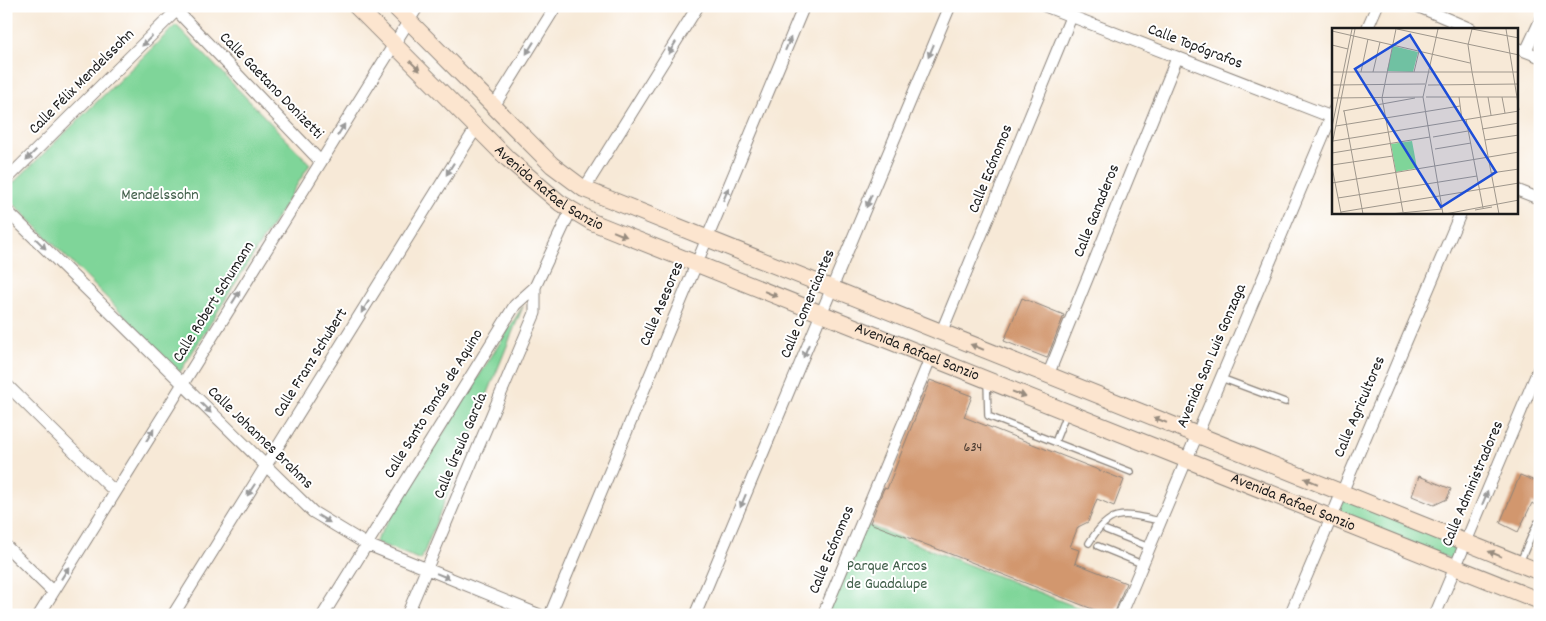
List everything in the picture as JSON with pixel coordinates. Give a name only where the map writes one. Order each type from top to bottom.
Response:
[{"type":"main road","name":"Avenida Rafael Sanzio","points":[[356,6],[476,128],[542,189],[571,210],[592,222],[930,359],[1540,601]]},
{"type":"main road","name":"Avenida Rafael Sanzio","points":[[394,6],[552,165],[584,189],[832,290],[1540,572]]},
{"type":"street","name":"Calle Robert Schumann","points":[[39,615],[418,6]]},
{"type":"street","points":[[494,106],[556,6]]},
{"type":"street","points":[[584,189],[698,6]]},
{"type":"street","name":"Calle Asesores","points":[[550,615],[804,6]]},
{"type":"street","name":"Calle Topógrafos","points":[[1045,6],[1177,58],[1332,115]]},
{"type":"street","points":[[1367,28],[1376,6]]},
{"type":"street","points":[[1417,6],[1469,28]]},
{"type":"street","name":"Calle Comerciantes","points":[[695,615],[832,290],[948,7]]},
{"type":"street","name":"Calle Gaetano Donizetti","points":[[179,8],[321,162]]},
{"type":"street","name":"Calle Félix Mendelssohn","points":[[6,180],[179,8]]},
{"type":"street","name":"Calle Ecónomos","points":[[941,333],[1071,17]]},
{"type":"street","points":[[1540,21],[1522,50],[1540,57]]},
{"type":"street","name":"Calle Ganaderos","points":[[1048,376],[1177,58]]},
{"type":"street","name":"Avenida San Luis Gonzaga","points":[[1121,615],[1332,115]]},
{"type":"street","name":"Calle Franz Schubert","points":[[173,615],[476,128]]},
{"type":"street","points":[[1518,190],[1540,199]]},
{"type":"street","name":"Calle Johannes Brahms","points":[[6,210],[313,512],[366,544],[540,615]]},
{"type":"street","name":"Calle Santo Tomás de Aquino","points":[[323,615],[515,305],[535,287],[571,210]]},
{"type":"street","name":"Calle Agricultores","points":[[1290,615],[1460,214]]},
{"type":"street","name":"Calle Úrsulo García","points":[[407,615],[535,313],[535,287]]},
{"type":"street","name":"Calle Ecónomos","points":[[823,615],[930,359]]},
{"type":"street","name":"Calle Administradores","points":[[1435,615],[1540,366]]},
{"type":"street","points":[[6,384],[115,492]]},
{"type":"street","points":[[6,546],[53,592]]},
{"type":"lane","points":[[1221,378],[1285,402]]},
{"type":"lane","points":[[987,381],[988,416],[1131,472]]},
{"type":"lane","points":[[1055,442],[1067,412]]},
{"type":"lane","points":[[1089,543],[1100,524],[1112,516],[1136,516],[1160,521]]},
{"type":"lane","points":[[1520,564],[1537,523],[1540,524]]},
{"type":"lane","points":[[1106,530],[1149,547]]},
{"type":"lane","points":[[1098,546],[1142,564]]},
{"type":"green space","name":"Mendelssohn","points":[[176,25],[310,164],[180,372],[6,196],[6,190]]},
{"type":"green space","points":[[523,306],[421,560],[375,542]]},
{"type":"green space","points":[[1345,499],[1457,545],[1451,559],[1338,513]]},
{"type":"green space","name":"Parque Arcos de Guadalupe","points":[[865,524],[1097,615],[826,615]]},
{"type":"building","points":[[1022,298],[1064,315],[1047,358],[1004,341]]},
{"type":"building","points":[[930,380],[972,396],[964,417],[1124,480],[1114,506],[1097,499],[1088,522],[1078,527],[1070,547],[1079,550],[1075,563],[1126,583],[1114,615],[1108,615],[870,523],[884,488],[887,489]]},
{"type":"building","points":[[1520,475],[1540,483],[1540,507],[1532,503],[1518,532],[1500,523]]},
{"type":"building","points":[[1419,476],[1451,489],[1447,499],[1434,505],[1412,496]]}]
